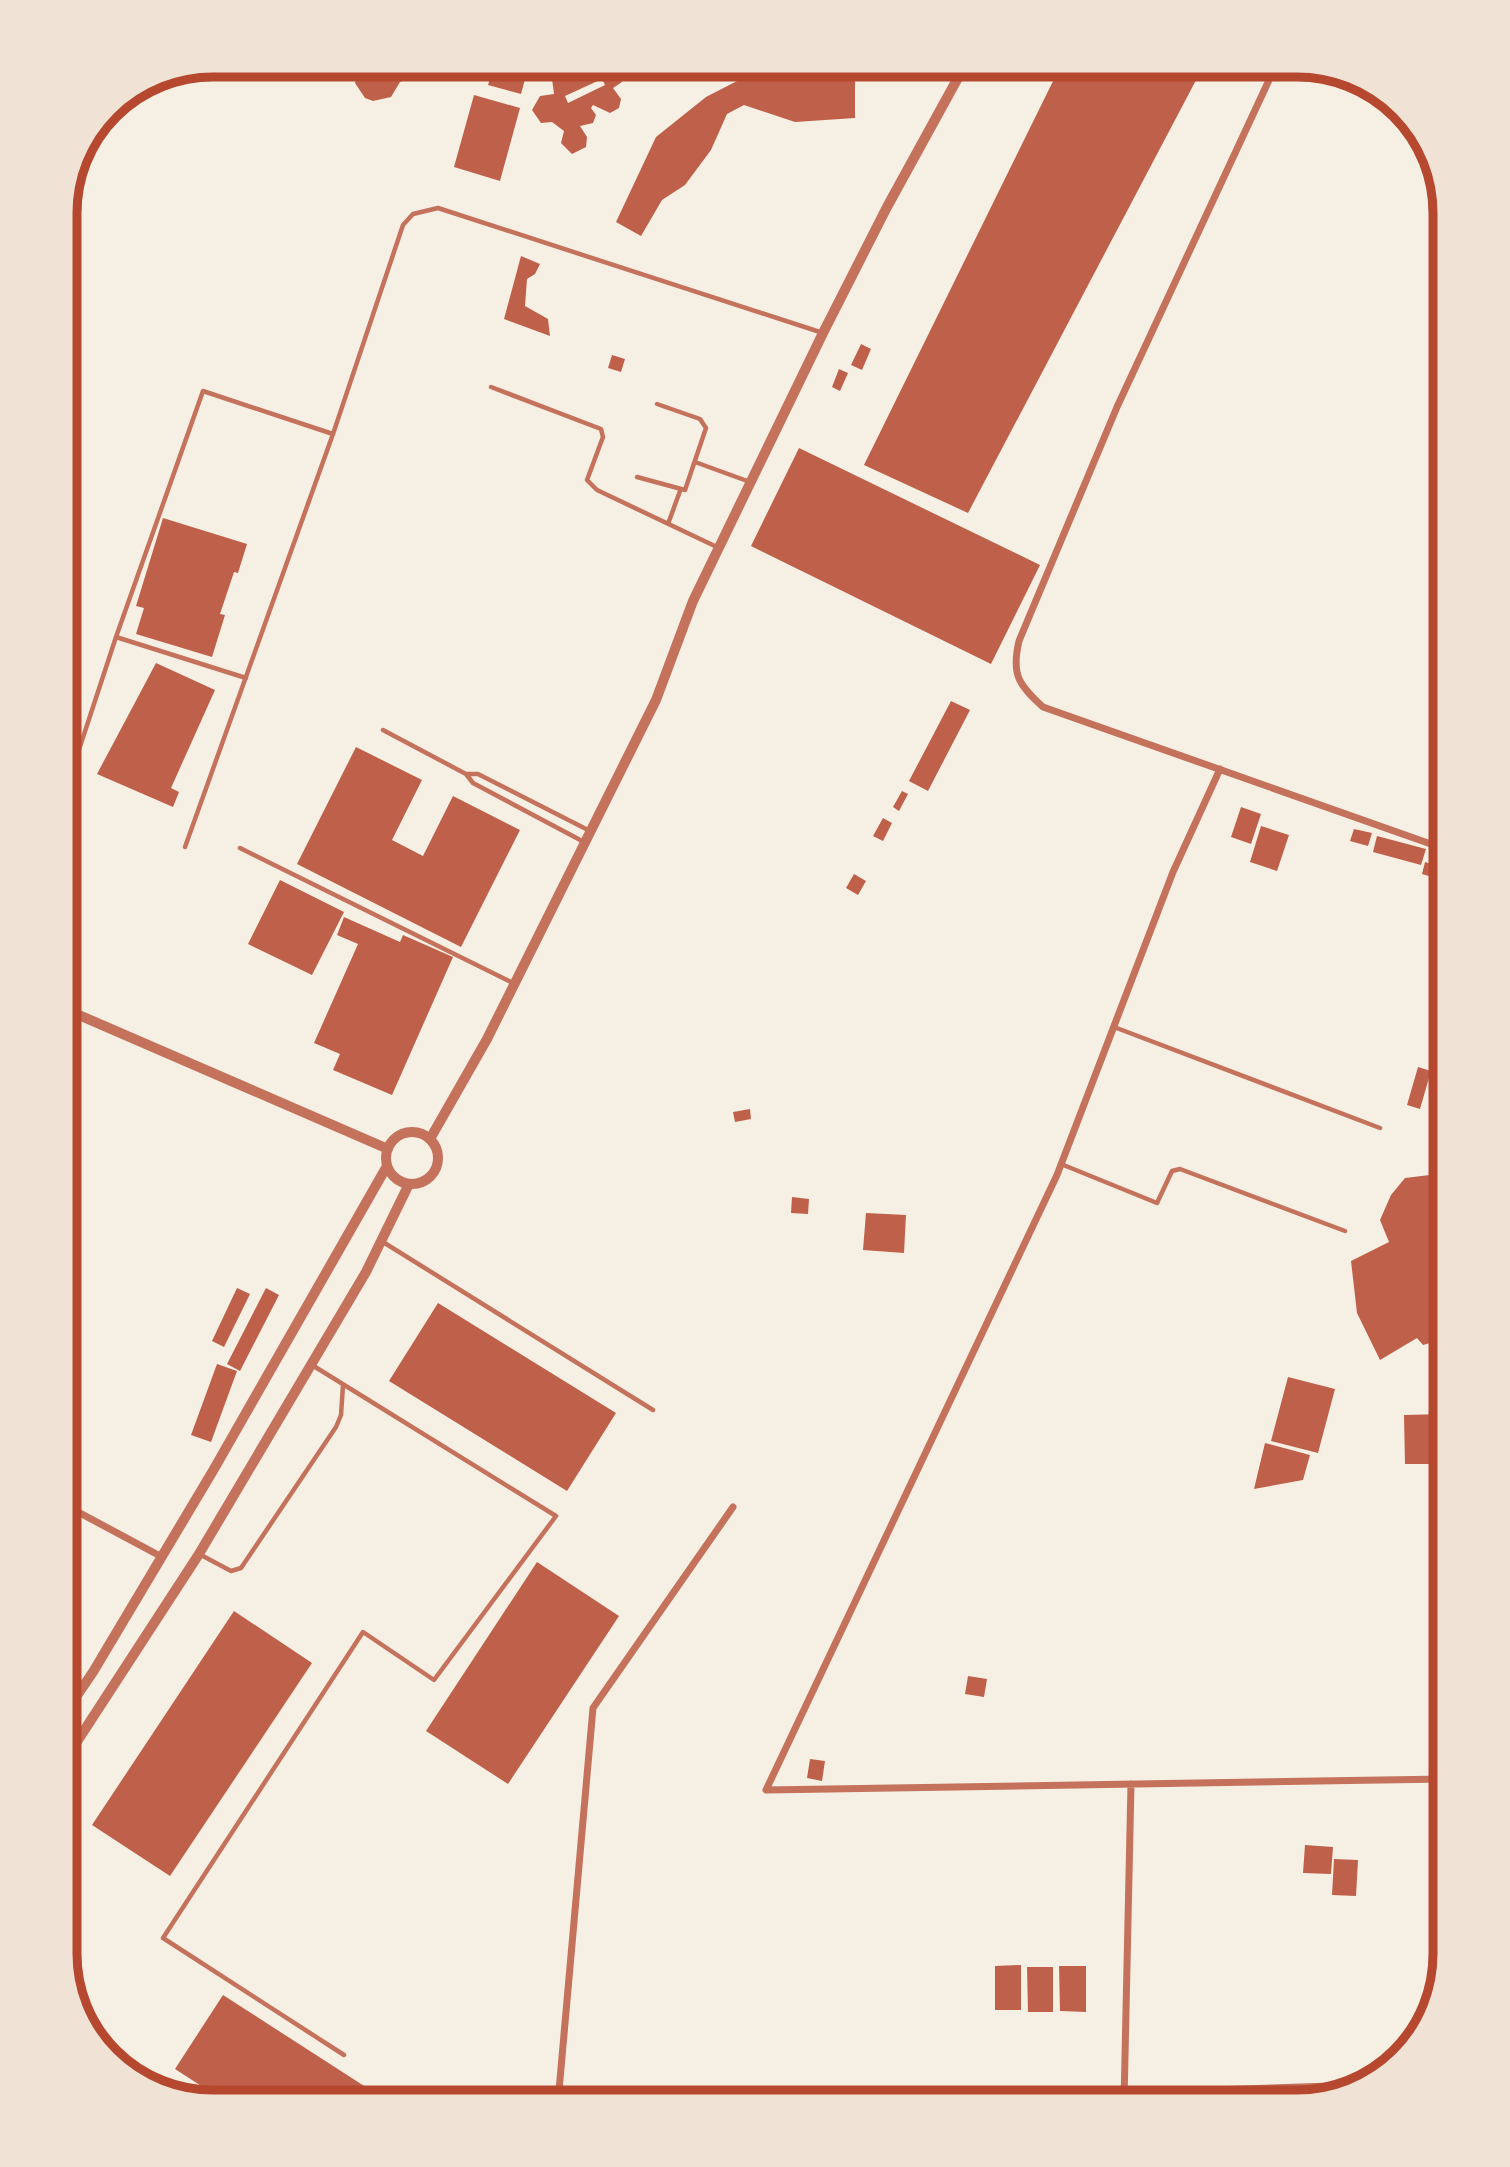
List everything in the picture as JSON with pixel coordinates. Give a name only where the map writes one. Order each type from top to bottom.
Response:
[{"type":"street","points":[[430,1139],[486,1040],[656,700],[692,601],[823,333],[887,207],[958,77]]},
{"type":"street","points":[[1270,77],[1117,407],[1019,641],[1014,661],[1021,686],[1042,707],[1433,845]]},
{"type":"street","points":[[1220,769],[1173,872],[1061,1164],[766,1790],[1433,1779]]},
{"type":"street","points":[[77,1014],[388,1149]]},
{"type":"street","points":[[77,1695],[162,1557],[387,1166],[388,1149],[392,1142],[406,1133],[415,1132],[430,1139],[439,1154],[436,1171],[422,1182],[409,1184],[398,1179],[387,1166]]},
{"type":"street","points":[[77,1742],[199,1554],[382,1241],[409,1184]]},
{"type":"street","points":[[559,2090],[593,1708],[733,1507]]},
{"type":"street","points":[[77,1511],[162,1557]]},
{"type":"street","points":[[1124,2090],[1130,1784]]},
{"type":"street","points":[[1212,2090],[1327,2086]]},
{"type":"lane","points":[[185,847],[332,434],[403,225],[413,214],[438,208],[823,333]]},
{"type":"lane","points":[[491,387],[601,429],[603,437],[587,480],[597,490],[719,548]]},
{"type":"lane","points":[[77,756],[202,391],[332,434]]},
{"type":"lane","points":[[637,477],[680,491],[685,490],[695,462],[704,424],[700,419],[657,404]]},
{"type":"lane","points":[[695,462],[751,483]]},
{"type":"lane","points":[[668,524],[680,491]]},
{"type":"lane","points":[[116,637],[246,678]]},
{"type":"lane","points":[[383,730],[466,775],[473,783],[585,842]]},
{"type":"lane","points":[[466,775],[478,774],[591,831]]},
{"type":"lane","points":[[240,848],[513,983]]},
{"type":"lane","points":[[1114,1027],[1380,1128]]},
{"type":"lane","points":[[1061,1164],[1157,1203],[1172,1171],[1180,1169],[1345,1231]]},
{"type":"lane","points":[[382,1241],[653,1410]]},
{"type":"lane","points":[[311,1365],[556,1516],[434,1680],[363,1632],[163,1938],[344,2055]]},
{"type":"lane","points":[[199,1554],[231,1571],[241,1567],[336,1427],[341,1415],[343,1385]]},
{"type":"building","points":[[356,77],[409,77],[400,82],[391,97],[373,101],[365,98],[355,83]]},
{"type":"building","points":[[490,77],[526,77],[521,94],[488,85]]},
{"type":"building","points":[[619,77],[622,82],[613,88],[621,99],[619,108],[610,113],[593,105],[591,108],[596,115],[593,123],[580,126],[587,137],[586,147],[572,154],[561,143],[564,131],[552,122],[541,123],[532,110],[540,96],[554,94],[552,79]],"holes":[[[602,79],[605,85],[568,103],[565,96]]]},
{"type":"building","points":[[1055,77],[1198,77],[968,513],[864,465]]},
{"type":"building","points":[[741,79],[855,79],[855,118],[795,122],[744,105],[727,114],[711,150],[685,185],[662,200],[641,236],[616,222],[656,137],[706,97]]},
{"type":"building","points":[[474,95],[520,108],[500,181],[454,167]]},
{"type":"building","points":[[521,256],[540,264],[535,274],[527,279],[525,306],[548,319],[550,336],[504,319]]},
{"type":"building","points":[[861,344],[871,349],[862,370],[851,365]]},
{"type":"building","points":[[612,355],[625,359],[621,372],[608,368]]},
{"type":"building","points":[[839,369],[848,373],[840,391],[832,387]]},
{"type":"building","points":[[799,448],[1040,565],[991,664],[751,546]]},
{"type":"building","points":[[163,518],[247,544],[220,614],[225,615],[212,657],[136,634],[144,608],[136,606]]},
{"type":"building","points":[[156,663],[215,690],[171,788],[179,792],[173,807],[97,774]]},
{"type":"building","points":[[951,701],[970,710],[928,791],[909,781]]},
{"type":"building","points":[[356,747],[422,780],[392,840],[423,856],[453,796],[520,830],[461,947],[297,864]]},
{"type":"building","points":[[902,791],[908,794],[899,811],[893,807]]},
{"type":"building","points":[[1241,807],[1261,814],[1251,844],[1231,837]]},
{"type":"building","points":[[883,818],[892,823],[883,841],[873,836]]},
{"type":"building","points":[[1261,826],[1289,835],[1277,871],[1250,862]]},
{"type":"building","points":[[1354,829],[1372,833],[1368,846],[1350,841]]},
{"type":"building","points":[[1377,836],[1426,849],[1421,865],[1373,852]]},
{"type":"building","points":[[1425,862],[1433,864],[1433,877],[1422,874]]},
{"type":"building","points":[[854,874],[866,881],[858,895],[846,888]]},
{"type":"building","points":[[280,880],[344,912],[312,975],[248,944]]},
{"type":"building","points":[[344,917],[400,942],[403,935],[453,957],[392,1095],[333,1070],[340,1054],[314,1043],[358,944],[337,935]]},
{"type":"building","points":[[1418,1067],[1431,1071],[1420,1109],[1407,1105]]},
{"type":"building","points":[[750,1109],[751,1119],[735,1122],[733,1112]]},
{"type":"building","points":[[1433,1175],[1433,1342],[1423,1345],[1417,1338],[1380,1360],[1357,1313],[1351,1261],[1389,1242],[1380,1220],[1391,1195],[1405,1178]]},
{"type":"building","points":[[792,1197],[809,1199],[808,1214],[791,1213]]},
{"type":"building","points":[[866,1213],[906,1215],[904,1253],[863,1250]]},
{"type":"building","points":[[237,1288],[250,1294],[224,1347],[212,1341]]},
{"type":"building","points":[[266,1288],[279,1295],[240,1371],[227,1364]]},
{"type":"building","points":[[438,1303],[616,1413],[567,1491],[389,1381]]},
{"type":"building","points":[[217,1364],[237,1371],[211,1442],[191,1435]]},
{"type":"building","points":[[1288,1377],[1335,1389],[1318,1453],[1271,1441]]},
{"type":"building","points":[[1433,1414],[1433,1464],[1405,1464],[1404,1415]]},
{"type":"building","points":[[1265,1443],[1310,1455],[1303,1480],[1254,1489]]},
{"type":"building","points":[[537,1562],[619,1616],[508,1784],[426,1731]]},
{"type":"building","points":[[234,1611],[312,1663],[170,1876],[92,1825]]},
{"type":"building","points":[[968,1676],[987,1679],[984,1697],[965,1694]]},
{"type":"building","points":[[810,1759],[825,1761],[822,1781],[807,1778]]},
{"type":"building","points":[[1305,1845],[1333,1847],[1331,1874],[1303,1873]]},
{"type":"building","points":[[1334,1859],[1358,1860],[1356,1896],[1332,1895]]},
{"type":"building","points":[[1021,1965],[1021,2010],[995,2010],[995,1966]]},
{"type":"building","points":[[1059,1966],[1086,1966],[1086,2012],[1060,2011]]},
{"type":"building","points":[[1027,1967],[1053,1967],[1053,2012],[1028,2012]]},
{"type":"building","points":[[223,1995],[370,2090],[207,2090],[175,2069]]}]
